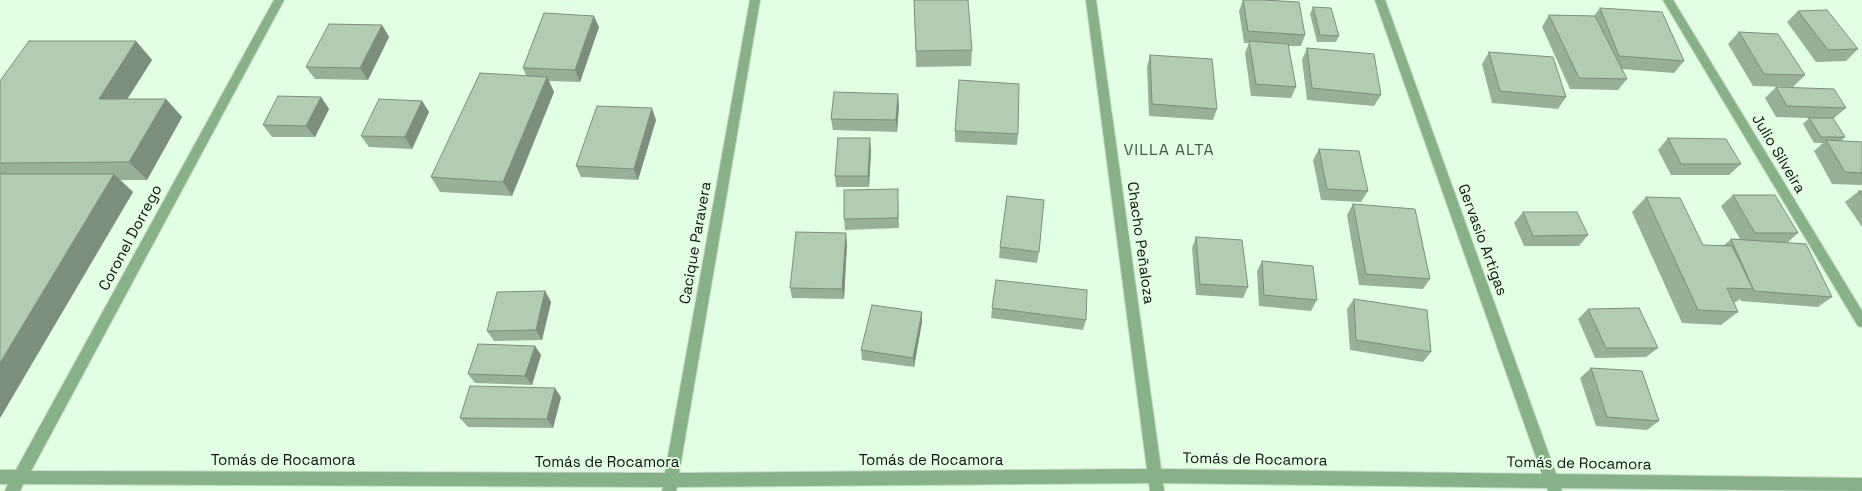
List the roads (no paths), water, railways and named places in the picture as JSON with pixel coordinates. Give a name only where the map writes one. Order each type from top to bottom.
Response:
[{"type":"street","name":"Coronel Dorrego","points":[[12,491],[278,0]]},
{"type":"street","name":"Cacique Paravera","points":[[670,486],[755,0]]},
{"type":"street","name":"Chacho Peñaloza","points":[[1091,0],[1157,491]]},
{"type":"street","name":"Gervasio Artigas","points":[[1380,0],[1553,486]]},
{"type":"street","name":"Julio Silveira","points":[[1668,0],[1862,322]]},
{"type":"street","name":"Tomás de Rocamora","points":[[0,477],[670,486],[1155,476],[1553,486],[1862,484]]},
{"type":"district","name":"VILLA ALTA","points":[[1169,151]]}]
